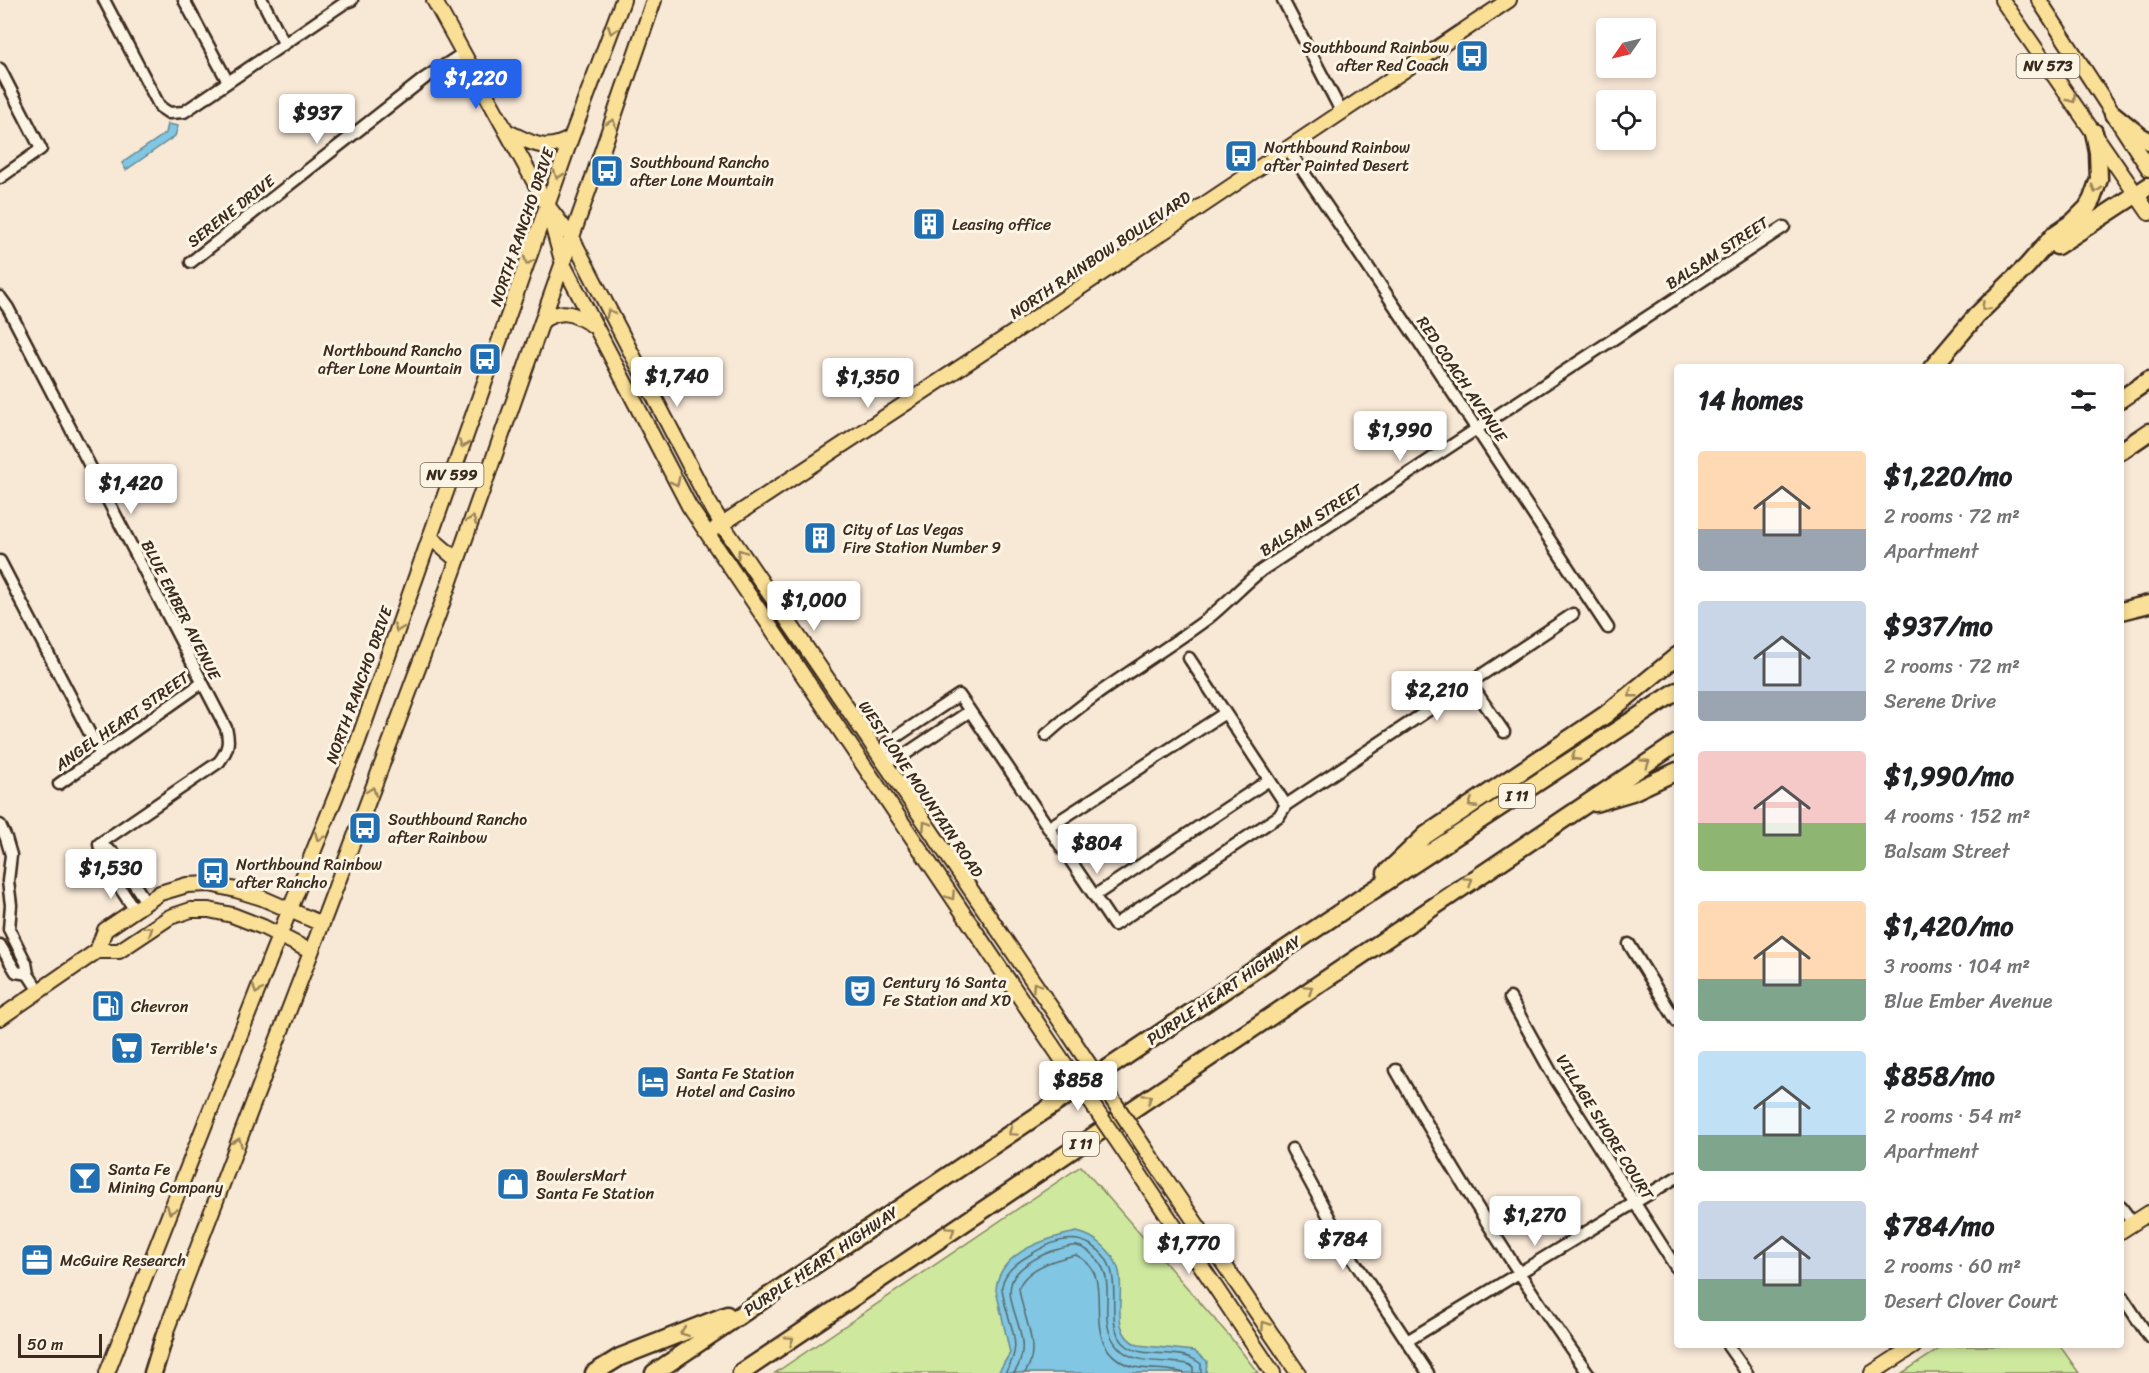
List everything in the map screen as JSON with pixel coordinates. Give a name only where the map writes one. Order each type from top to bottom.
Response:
[{"type":"highway","points":[[2113,114],[2149,141]]},
{"type":"highway","points":[[1935,364],[1977,315],[2027,266],[2055,234],[2082,214],[2092,199],[2099,179],[2098,152],[2094,132]]},
{"type":"highway","points":[[2027,266],[2143,190]]},
{"type":"highway","points":[[2124,397],[2149,380]]},
{"type":"highway","points":[[2124,449],[2149,432]]},
{"type":"highway","points":[[2124,610],[2149,604]]},
{"type":"highway","points":[[1357,901],[1426,835],[1605,715],[1674,658]]},
{"type":"highway","name":"PURPLE HEART HIGHWAY","points":[[654,1373],[1357,901],[1674,693]]},
{"type":"highway","name":"I 11","points":[[741,1373],[1674,745]]},
{"type":"highway","points":[[1580,807],[1632,792],[1674,772]]},
{"type":"highway","points":[[594,1373],[620,1358],[758,1303]]},
{"type":"highway","points":[[153,1373],[165,1334]]},
{"type":"main road","name":"WEST LONE MOUNTAIN ROAD","points":[[434,0],[547,206],[572,238],[689,465],[722,524],[1298,1373]]},
{"type":"main road","name":"NORTH RANCHO DRIVE","points":[[106,1373],[357,744],[571,138],[623,0]]},
{"type":"main road","name":"NV 599","points":[[165,1334],[458,560],[654,0]]},
{"type":"main road","name":"NORTH RAINBOW BOULEVARD","points":[[707,534],[1509,0]]},
{"type":"main road","name":"NV 573","points":[[2002,0],[2094,132],[2143,190],[2149,213]]},
{"type":"main road","name":"NV 573","points":[[2039,0],[2149,169]]},
{"type":"main road","points":[[506,131],[538,146],[550,147],[571,138]]},
{"type":"main road","name":"WEST LONE MOUNTAIN ROAD","points":[[547,206],[563,264],[689,506],[1273,1373]]},
{"type":"main road","points":[[542,321],[560,313],[570,313],[596,327]]},
{"type":"main road","points":[[430,537],[458,560]]},
{"type":"main road","points":[[749,598],[764,588]]},
{"type":"main road","points":[[764,620],[780,610]]},
{"type":"main road","points":[[804,678],[819,668]]},
{"type":"main road","points":[[813,692],[828,682]]},
{"type":"main road","points":[[842,735],[858,725]]},
{"type":"main road","points":[[864,768],[880,758]]},
{"type":"main road","points":[[0,1018],[97,951],[105,930],[160,892],[186,885],[210,885],[262,898],[322,924]]},
{"type":"main road","points":[[97,951],[119,951],[170,917],[191,910],[209,910],[232,915],[310,951]]},
{"type":"main road","points":[[2124,1229],[2149,1213]]},
{"type":"main road","points":[[148,1373],[165,1334]]},
{"type":"main road","points":[[1872,1373],[1897,1350]]},
{"type":"street","points":[[104,0],[160,107],[169,113],[184,112],[345,1]]},
{"type":"street","points":[[184,0],[228,82]]},
{"type":"street","points":[[262,0],[284,43]]},
{"type":"street","points":[[1283,0],[1342,113]]},
{"type":"street","name":"SERENE DRIVE","points":[[191,262],[425,78],[462,54]]},
{"type":"street","points":[[0,69],[41,149],[0,178]]},
{"type":"street","name":"RED COACH AVENUE","points":[[1288,149],[1608,628]]},
{"type":"street","name":"BALSAM STREET","points":[[1046,735],[1074,710],[1209,618],[1239,588],[1262,570],[1784,227]]},
{"type":"street","name":"BLUE EMBER AVENUE","points":[[0,297],[8,308],[226,728],[229,739],[228,747],[219,762],[99,844],[115,854],[140,906]]},
{"type":"street","points":[[0,561],[101,754]]},
{"type":"street","points":[[970,711],[898,759],[880,758],[887,743],[959,695],[970,711],[1048,828],[1114,925],[1279,816],[1286,805],[1573,614]]},
{"type":"street","points":[[1189,658],[1286,805]]},
{"type":"street","name":"ANGEL HEART STREET","points":[[59,784],[202,683]]},
{"type":"street","points":[[1470,683],[1504,732]]},
{"type":"street","points":[[1048,828],[1225,713]]},
{"type":"street","points":[[1094,896],[1269,780]]},
{"type":"street","points":[[0,825],[11,855],[8,881],[11,905],[9,929],[26,963],[27,974],[39,991]]},
{"type":"street","points":[[0,900],[8,881]]},
{"type":"street","points":[[1629,944],[1674,1017]]},
{"type":"street","points":[[0,945],[16,972],[27,974]]},
{"type":"street","name":"VILLAGE SHORE COURT","points":[[1510,998],[1551,1072],[1674,1264]]},
{"type":"street","points":[[1396,1070],[1433,1136],[1519,1273],[1588,1373]]},
{"type":"street","points":[[1292,1149],[1348,1252],[1428,1373]]},
{"type":"street","points":[[1407,1341],[1674,1179]]},
{"type":"street","points":[[2124,1210],[2133,1223]]},
{"type":"street","points":[[2124,1299],[2149,1336]]},
{"type":"street","points":[[1729,1348],[1748,1373]]},
{"type":"green space","points":[[1081,1166],[1231,1338],[1258,1373],[775,1373]]},
{"type":"green space","points":[[1941,1348],[2061,1348],[2079,1373],[1902,1373]]},
{"type":"water","points":[[168,124],[178,126],[175,136],[126,170],[122,163],[166,133]]},
{"type":"water","points":[[1077,1232],[1102,1245],[1115,1261],[1121,1288],[1120,1321],[1129,1339],[1138,1345],[1194,1351],[1207,1361],[1206,1373],[998,1373],[1010,1353],[996,1290],[1005,1266],[1026,1249],[1052,1238]]},
{"type":"place","name":"Southbound Rainbow after Red Coach","points":[[1472,56]]},
{"type":"place","name":"Northbound Rainbow after Painted Desert","points":[[1241,156]]},
{"type":"place","name":"Southbound Rancho after Lone Mountain","points":[[607,171]]},
{"type":"place","name":"Leasing office","points":[[929,224]]},
{"type":"place","name":"Northbound Rancho after Lone Mountain","points":[[485,359]]},
{"type":"place","name":"City of Las Vegas Fire Station Number 9","points":[[820,538]]},
{"type":"place","name":"Southbound Rancho after Rainbow","points":[[365,828]]},
{"type":"place","name":"Northbound Rainbow after Rancho","points":[[213,873]]},
{"type":"place","name":"Century 16 Santa Fe Station and XD","points":[[860,991]]},
{"type":"place","name":"Chevron","points":[[108,1006]]},
{"type":"place","name":"Terrible's","points":[[127,1048]]},
{"type":"place","name":"Santa Fe Station Hotel and Casino","points":[[653,1082]]},
{"type":"place","name":"Santa Fe Mining Company","points":[[85,1178]]},
{"type":"place","name":"BowlersMart Santa Fe Station","points":[[513,1184]]},
{"type":"place","name":"McGuire Research","points":[[37,1260]]}]
